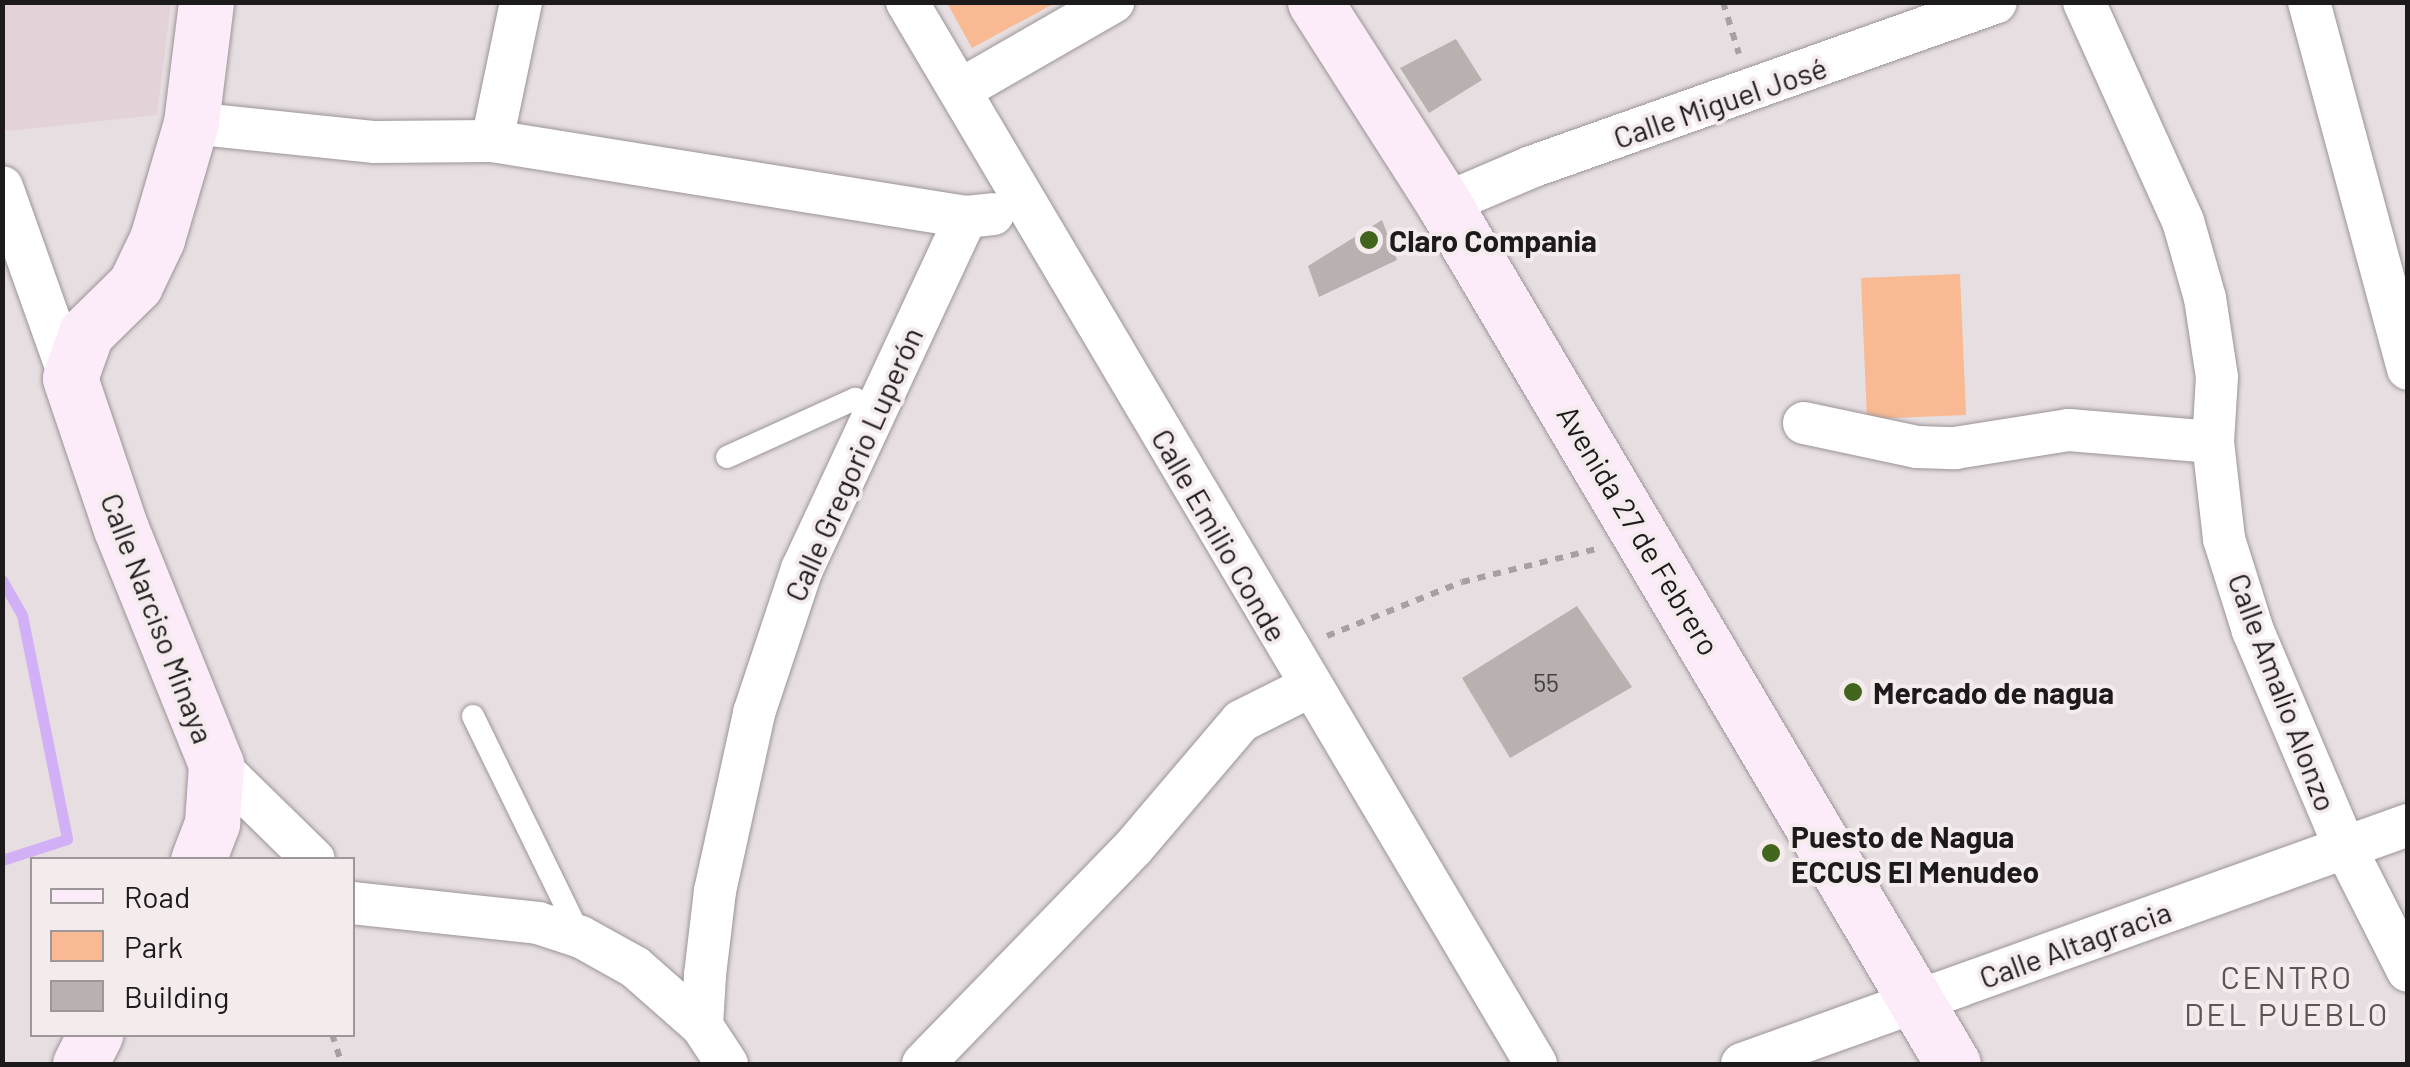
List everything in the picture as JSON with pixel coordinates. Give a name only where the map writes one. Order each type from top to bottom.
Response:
[{"type":"street","points":[[70,378],[86,333],[134,285],[157,239],[191,123],[206,2]]},
{"type":"street","points":[[492,141],[521,2]]},
{"type":"street","name":"Calle Emilio Conde","points":[[907,2],[1299,669],[1435,886],[1536,1064]]},
{"type":"street","points":[[960,90],[1114,2]]},
{"type":"street","name":"Avenida 27 de Febrero","points":[[1315,2],[1444,204],[1954,1064]]},
{"type":"street","name":"Calle Miguel José","points":[[1444,204],[1531,167],[1996,2]]},
{"type":"street","name":"Calle Amalio Alonzo","points":[[2084,2],[2183,221],[2217,377],[2213,442],[2224,540],[2253,630],[2344,845],[2408,971]]},
{"type":"street","points":[[2309,2],[2408,369]]},
{"type":"street","points":[[191,123],[375,142],[492,141],[966,217],[1028,209]]},
{"type":"street","points":[[2,187],[70,378]]},
{"type":"street","name":"Calle Gregorio Luperón","points":[[702,1026],[715,891],[754,713],[802,569],[966,217]]},
{"type":"street","name":"Calle Narciso Minaya","points":[[70,378],[121,529],[216,764],[212,823],[199,857]]},
{"type":"street","points":[[1804,423],[1917,447],[1955,448],[2069,430],[2213,442]]},
{"type":"street","points":[[923,1064],[1133,848],[1241,720],[1299,669]]},
{"type":"street","points":[[216,764],[311,857]]},
{"type":"street","name":"Calle Altagracia","points":[[1742,1064],[2408,825]]},
{"type":"street","points":[[355,902],[538,923],[581,937],[635,967],[702,1026],[727,1064]]},
{"type":"street","points":[[80,1064],[94,1037]]},
{"type":"lane","points":[[726,457],[855,400],[876,408]]},
{"type":"lane","points":[[473,716],[581,937]]},
{"type":"path","points":[[1722,2],[1750,92]]},
{"type":"path","points":[[1299,669],[1462,582],[1644,537]]},
{"type":"path","points":[[333,1037],[342,1064]]},
{"type":"shaded area","points":[[2,3],[171,3],[157,115],[8,131],[2,126]]},
{"type":"green space","points":[[947,3],[1055,3],[972,48]]},
{"type":"green space","points":[[1960,274],[1966,415],[1867,419],[1861,278]]},
{"type":"building","points":[[1456,39],[1482,80],[1429,113],[1400,68]]},
{"type":"building","name":"Claro Compania","points":[[1382,220],[1397,260],[1319,297],[1308,266]]},
{"type":"building","points":[[1577,606],[1632,687],[1510,758],[1462,678]]},
{"type":"waterway","points":[[2,580],[22,615],[67,839],[2,860]]},
{"type":"place","name":"Claro Compania","points":[[1369,240]]},
{"type":"place","name":"Mercado de nagua","points":[[1853,692]]},
{"type":"place","name":"Puesto de Nagua ECCUS El Menudeo","points":[[1771,853]]},
{"type":"district","name":"CENTRO DEL PUEBLO","points":[[2287,996]]}]
